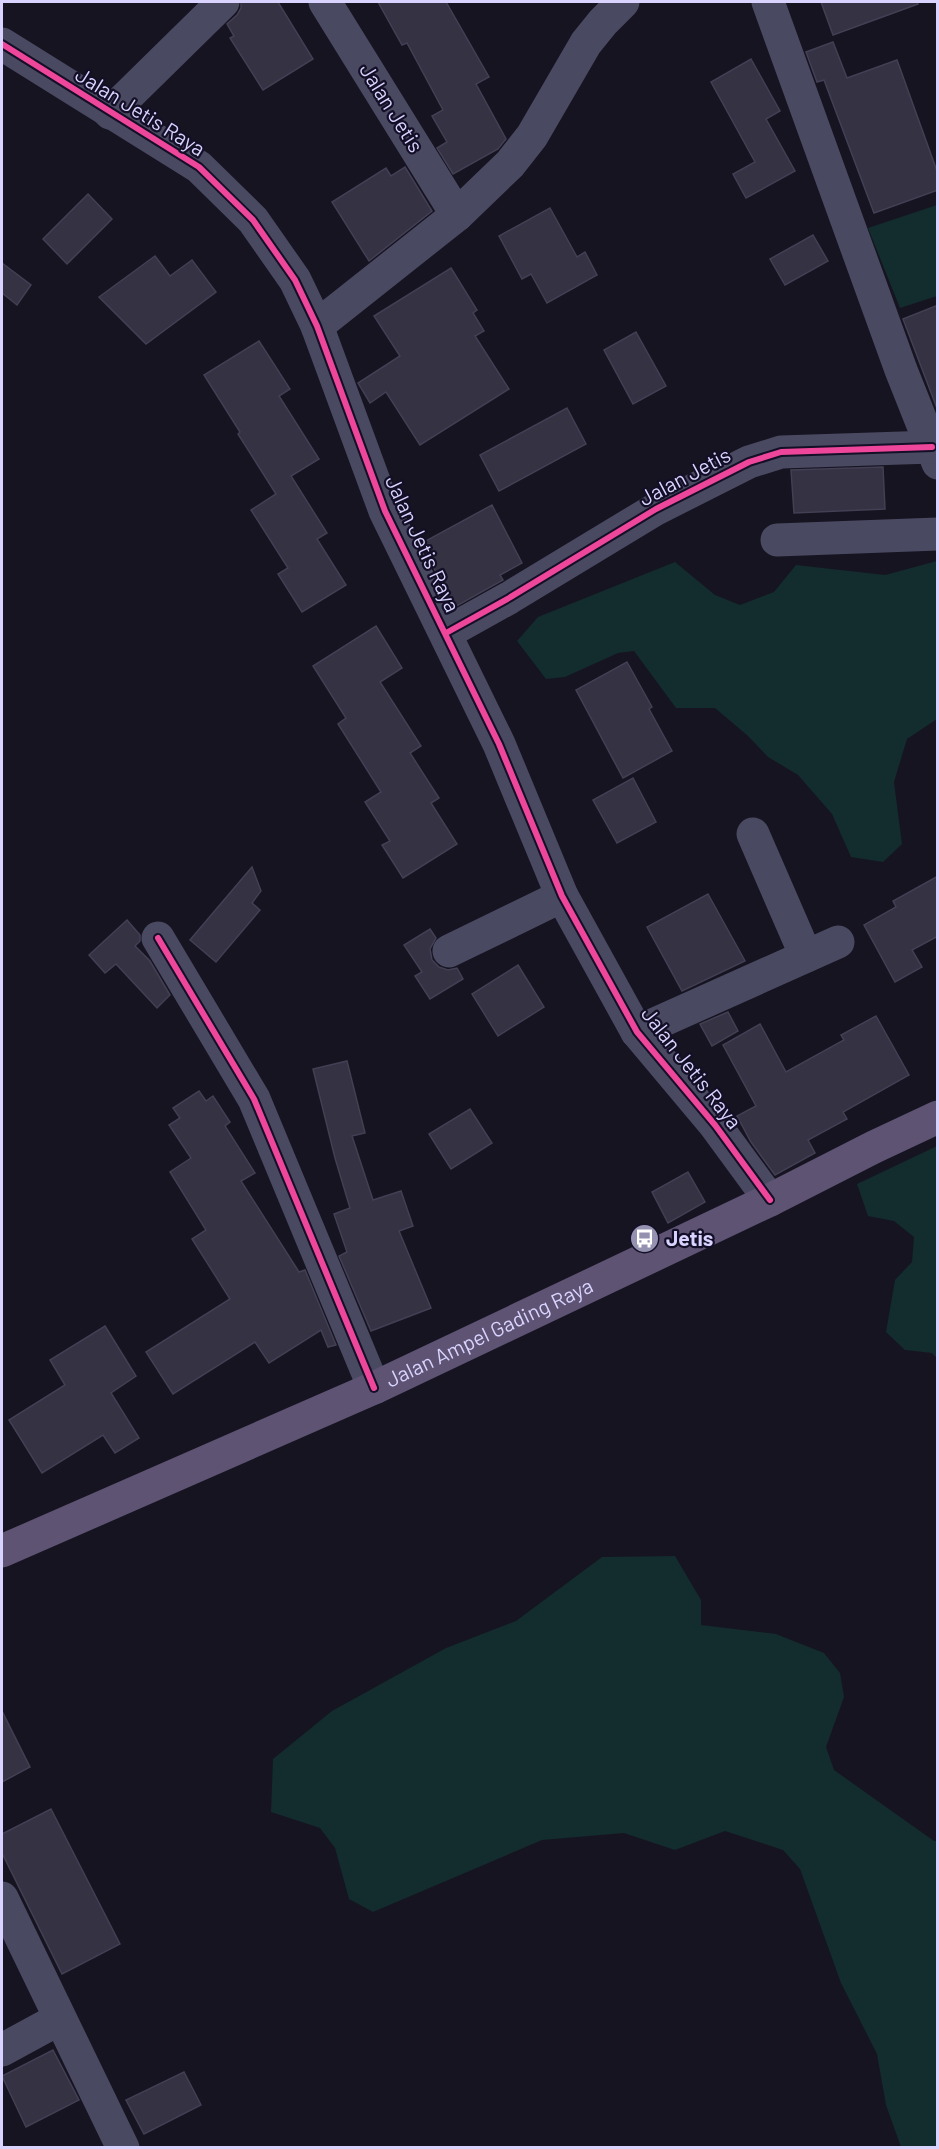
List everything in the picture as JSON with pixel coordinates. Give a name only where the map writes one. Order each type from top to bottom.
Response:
[{"type":"main road","name":"Jalan Ampel Gading Raya","points":[[2,1551],[374,1388],[770,1200],[938,1117]]},
{"type":"street","points":[[110,113],[223,2]]},
{"type":"street","name":"Jalan Jetis","points":[[325,2],[457,215]]},
{"type":"street","points":[[317,326],[457,215],[510,165],[532,136],[586,43],[623,2]]},
{"type":"street","name":"Jalan Jetis","points":[[446,633],[509,598],[656,509],[748,462],[781,452],[935,455],[897,359],[768,2]]},
{"type":"street","name":"Jalan Jetis Raya","points":[[2,44],[199,167],[253,220],[295,280],[317,326],[385,511],[499,744],[562,896],[637,1032],[715,1125],[770,1200]]},
{"type":"street","points":[[777,540],[938,534]]},
{"type":"street","points":[[753,834],[806,956]]},
{"type":"street","points":[[450,951],[562,896]]},
{"type":"street","points":[[158,938],[254,1100],[374,1388]]},
{"type":"street","points":[[637,1032],[838,942]]},
{"type":"street","points":[[2,1898],[123,2148]]},
{"type":"street","points":[[2,2050],[59,2019]]},
{"type":"green space","points":[[937,205],[937,296],[900,308],[868,228]]},
{"type":"green space","points":[[937,561],[937,719],[907,739],[894,782],[902,844],[883,862],[851,857],[832,814],[798,775],[768,757],[748,736],[715,708],[676,708],[634,651],[618,653],[565,677],[546,679],[517,641],[538,617],[675,562],[715,595],[740,605],[774,592],[796,565],[885,575]]},
{"type":"green space","points":[[937,1146],[937,1358],[932,1353],[905,1350],[886,1332],[895,1280],[912,1262],[914,1237],[894,1221],[868,1216],[857,1184]]},
{"type":"green space","points":[[675,1556],[701,1600],[701,1625],[776,1634],[824,1653],[840,1673],[844,1697],[826,1747],[834,1770],[937,1841],[937,2147],[901,2147],[886,2105],[877,2054],[841,1983],[800,1869],[783,1850],[725,1831],[675,1850],[624,1833],[542,1840],[373,1912],[349,1899],[335,1848],[320,1828],[271,1812],[273,1759],[332,1711],[446,1648],[516,1621],[602,1557]]},
{"type":"building","points":[[241,2],[278,2],[313,59],[263,90],[230,38],[234,36],[227,24],[237,15]]},
{"type":"building","points":[[378,2],[446,2],[489,77],[476,84],[506,139],[498,149],[453,174],[437,148],[447,142],[432,116],[443,110],[407,43],[402,45]]},
{"type":"building","points":[[821,2],[917,2],[918,4],[833,35]]},
{"type":"building","points":[[833,42],[847,78],[897,60],[938,174],[938,190],[874,213],[824,80],[817,82],[806,52]]},
{"type":"building","points":[[751,59],[780,111],[766,119],[795,171],[746,198],[733,174],[755,162],[711,82]]},
{"type":"building","points":[[405,167],[432,211],[369,261],[332,202],[386,168],[391,176]]},
{"type":"building","points":[[88,194],[112,219],[67,264],[43,239]]},
{"type":"building","points":[[550,208],[577,257],[585,252],[597,275],[547,303],[531,274],[522,279],[499,236]]},
{"type":"building","points":[[813,235],[828,261],[785,285],[770,259]]},
{"type":"building","points":[[155,256],[170,276],[192,260],[216,292],[146,344],[99,297]]},
{"type":"building","points":[[2,263],[31,285],[17,305],[2,293]]},
{"type":"building","points":[[451,268],[477,310],[473,313],[484,331],[475,336],[509,389],[420,445],[386,392],[370,403],[358,383],[400,356],[374,316]]},
{"type":"building","points":[[938,305],[938,411],[903,319]]},
{"type":"building","points":[[636,332],[666,386],[633,404],[604,350]]},
{"type":"building","points":[[259,341],[290,389],[279,396],[319,459],[291,476],[327,533],[317,539],[346,585],[302,612],[278,574],[288,568],[251,510],[276,494],[204,375]]},
{"type":"building","points":[[567,408],[586,444],[499,491],[480,455]]},
{"type":"building","points":[[883,467],[885,509],[794,513],[791,470]]},
{"type":"building","points":[[492,505],[522,563],[500,575],[503,580],[453,608],[422,543]]},
{"type":"building","points":[[376,626],[402,668],[380,682],[421,746],[410,753],[439,798],[431,803],[457,844],[403,878],[382,845],[390,841],[365,802],[381,792],[338,724],[346,718],[313,666]]},
{"type":"building","points":[[627,662],[652,707],[649,709],[672,751],[623,778],[576,690]]},
{"type":"building","points":[[633,778],[656,822],[617,843],[593,800]]},
{"type":"building","points":[[252,867],[261,891],[252,903],[260,910],[216,962],[190,940]]},
{"type":"building","points":[[938,876],[938,936],[912,950],[922,967],[895,982],[864,925],[896,907],[893,901]]},
{"type":"building","points":[[708,894],[745,961],[682,991],[647,927]]},
{"type":"building","points":[[127,920],[140,935],[140,941],[135,946],[150,961],[170,995],[157,1008],[116,964],[105,973],[89,955]]},
{"type":"building","points":[[430,929],[436,938],[430,949],[432,960],[439,967],[448,970],[457,968],[463,979],[430,999],[415,976],[422,972],[404,945]]},
{"type":"building","points":[[518,965],[544,1007],[498,1036],[472,994]]},
{"type":"building","points":[[728,1012],[738,1031],[712,1046],[700,1024]]},
{"type":"building","points":[[876,1016],[909,1075],[843,1112],[847,1119],[808,1140],[815,1153],[775,1175],[751,1142],[737,1116],[756,1106],[723,1045],[760,1024],[786,1072],[844,1040],[841,1035]]},
{"type":"building","points":[[347,1061],[365,1133],[352,1136],[373,1200],[401,1191],[413,1226],[399,1231],[431,1308],[371,1331],[339,1256],[347,1252],[334,1214],[350,1208],[313,1069]]},
{"type":"building","points":[[199,1091],[206,1101],[213,1096],[230,1122],[225,1126],[255,1173],[241,1181],[299,1272],[305,1270],[336,1345],[328,1347],[321,1330],[269,1363],[255,1342],[173,1394],[146,1352],[230,1299],[192,1239],[206,1230],[170,1172],[191,1158],[169,1125],[180,1118],[173,1108]]},
{"type":"building","points":[[470,1109],[492,1143],[451,1169],[429,1134]]},
{"type":"building","points":[[688,1172],[705,1202],[668,1223],[652,1192]]},
{"type":"building","points":[[105,1326],[136,1376],[111,1393],[139,1438],[115,1453],[103,1435],[42,1473],[9,1420],[65,1385],[50,1360]]},
{"type":"building","points":[[2,1711],[30,1767],[2,1782]]},
{"type":"building","points":[[51,1809],[120,1944],[62,1974],[2,1853],[2,1834]]},
{"type":"building","points":[[53,2050],[79,2100],[26,2127],[2,2076]]},
{"type":"building","points":[[184,2072],[201,2105],[144,2134],[126,2100]]},
{"type":"cycle path","points":[[2,44],[199,167],[253,220],[295,280],[317,326],[385,511],[499,744],[562,896],[637,1032],[715,1125],[770,1200]]},
{"type":"cycle path","points":[[446,633],[509,598],[656,509],[749,462],[781,452],[932,447]]},
{"type":"cycle path","points":[[158,938],[254,1099],[374,1388]]},
{"type":"place","name":"Jetis","points":[[645,1239]]}]
